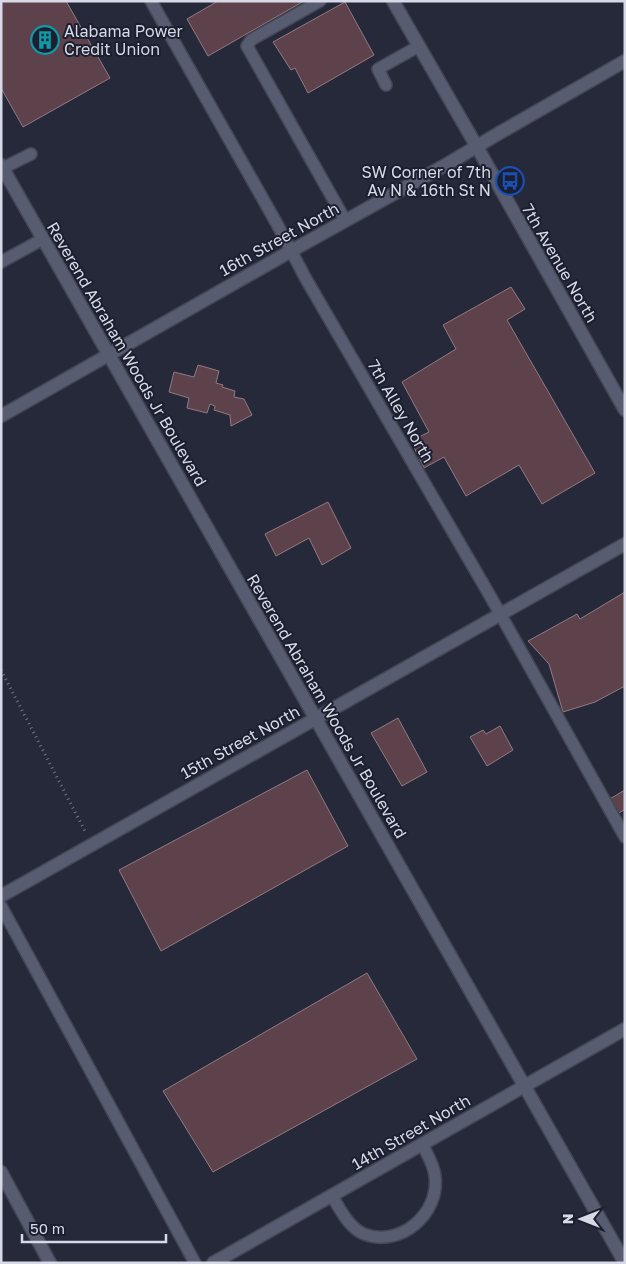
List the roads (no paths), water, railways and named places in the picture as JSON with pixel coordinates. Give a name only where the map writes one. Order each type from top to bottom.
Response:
[{"type":"street","name":"7th Avenue North","points":[[394,1],[625,410]]},
{"type":"street","name":"16th Street North","points":[[1,416],[110,356],[625,61]]},
{"type":"street","name":"Reverend Abraham Woods Jr Boulevard","points":[[4,173],[110,356],[625,1263]]},
{"type":"street","name":"15th Street North","points":[[1,896],[625,544]]},
{"type":"street","name":"14th Street North","points":[[213,1263],[625,1029]]},
{"type":"street","points":[[1,1172],[50,1263]]},
{"type":"lane","name":"7th Alley North","points":[[150,1],[306,279],[500,614],[625,837]]},
{"type":"lane","points":[[320,1],[251,40],[248,46],[345,220]]},
{"type":"lane","points":[[386,85],[378,69],[419,46]]},
{"type":"lane","points":[[4,173],[31,154]]},
{"type":"lane","points":[[1,262],[43,239]]},
{"type":"lane","points":[[1,906],[195,1263]]},
{"type":"lane","points":[[332,1196],[352,1226],[363,1234],[379,1237],[393,1234],[416,1224],[426,1215],[432,1201],[435,1176],[422,1144]]},
{"type":"place","name":"Alabama Power Credit Union","points":[[45,40]]},
{"type":"place","name":"SW Corner of 7th Av N & 16th St N","points":[[510,181]]}]
